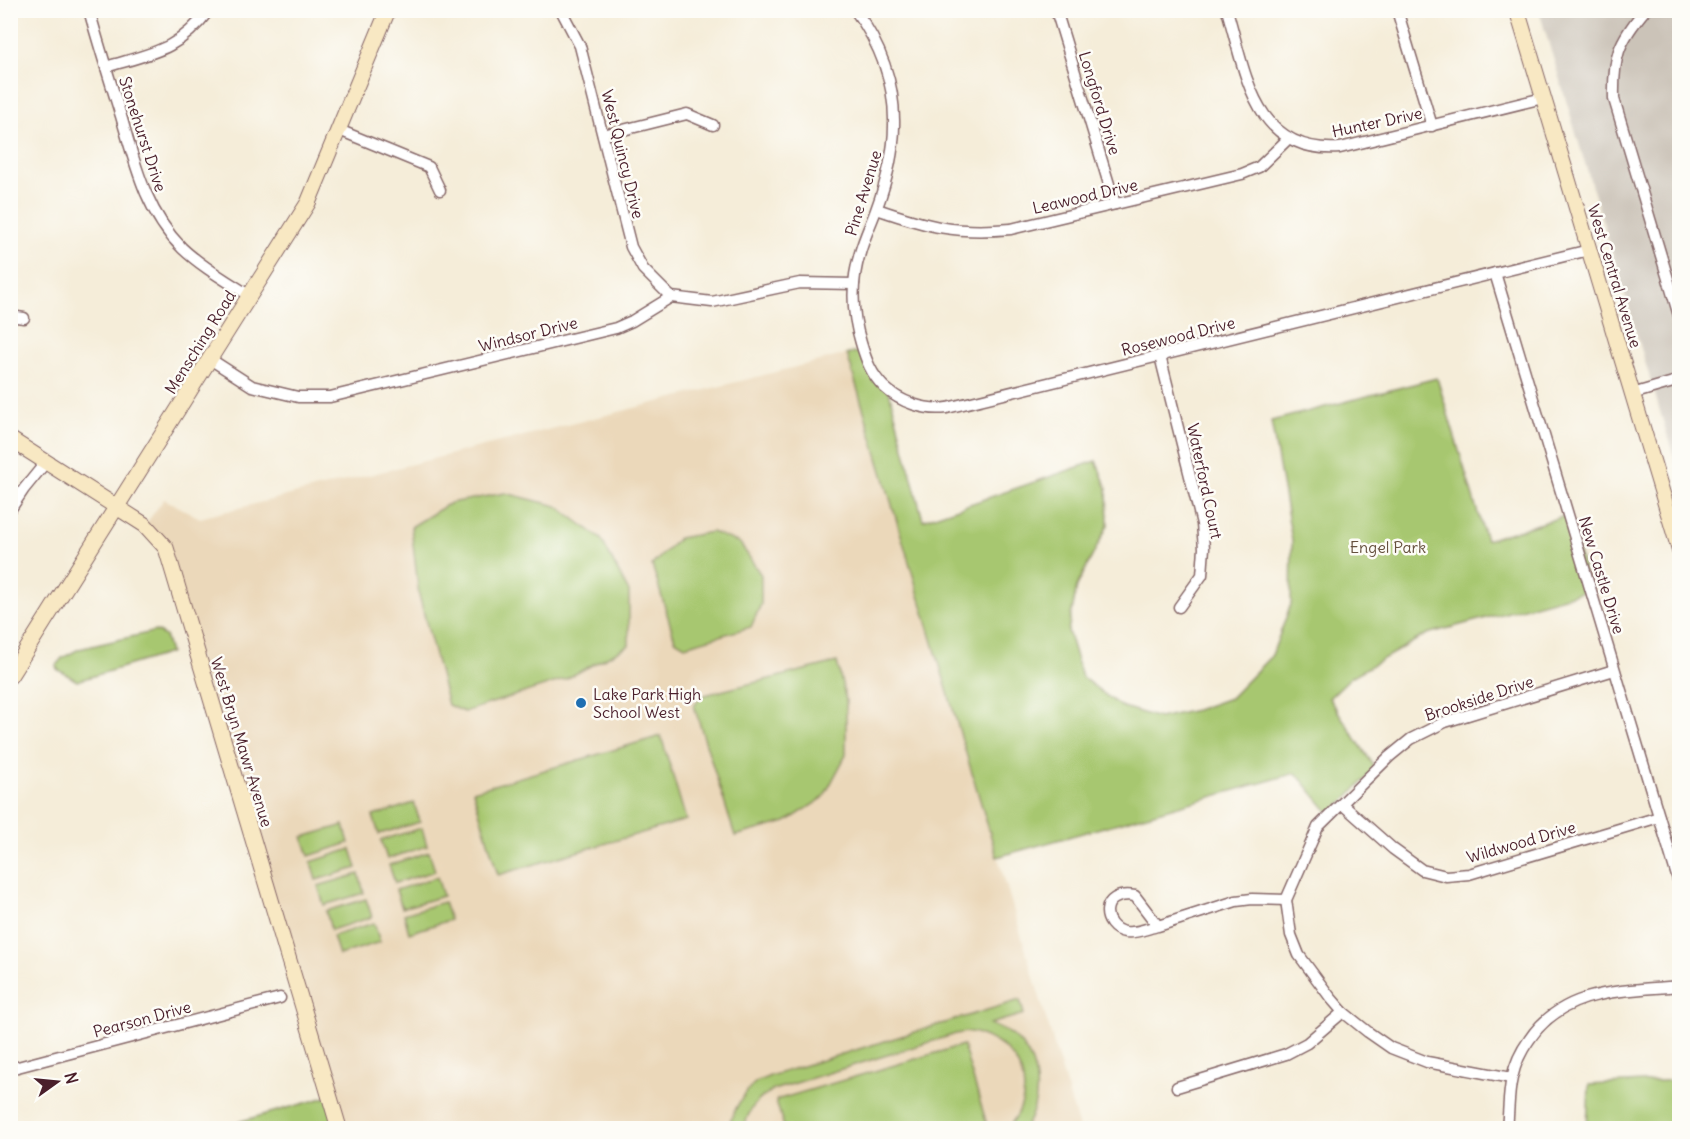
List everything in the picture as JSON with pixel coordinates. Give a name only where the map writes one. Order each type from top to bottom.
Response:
[{"type":"street","name":"Stonehurst Drive","points":[[89,10],[140,178],[152,209],[182,248],[197,261],[250,296]]},
{"type":"street","points":[[106,67],[174,45],[189,34],[209,10]]},
{"type":"street","name":"Mensching Road","points":[[10,676],[308,203],[388,10]]},
{"type":"street","name":"West Quincy Drive","points":[[561,10],[580,46],[631,247],[643,269],[671,297]]},
{"type":"street","name":"Pine Avenue","points":[[854,284],[860,253],[877,209],[893,149],[894,124],[892,96],[883,60],[873,38],[855,10]]},
{"type":"street","name":"Longford Drive","points":[[1056,10],[1115,204]]},
{"type":"street","name":"Hunter Drive","points":[[1227,10],[1257,105],[1263,115],[1289,138],[1312,147],[1340,148],[1543,98]]},
{"type":"street","points":[[1397,10],[1432,126]]},
{"type":"street","name":"West Central Avenue","points":[[1516,10],[1680,552]]},
{"type":"street","points":[[1645,10],[1620,44],[1614,76],[1614,99],[1680,319]]},
{"type":"street","points":[[603,135],[687,114],[713,125]]},
{"type":"street","points":[[339,130],[429,167],[440,190]]},
{"type":"street","name":"Leawood Drive","points":[[877,209],[918,224],[946,230],[980,232],[1011,229],[1242,174],[1259,167],[1289,138]]},
{"type":"street","name":"Rosewood Drive","points":[[854,284],[854,316],[866,360],[875,378],[889,391],[908,402],[924,407],[947,408],[1589,250]]},
{"type":"street","name":"New Castle Drive","points":[[1495,273],[1680,886]]},
{"type":"street","points":[[671,297],[712,302],[800,284],[821,282],[854,284]]},
{"type":"street","name":"Windsor Drive","points":[[210,359],[252,386],[298,397],[330,398],[616,328],[671,297]]},
{"type":"street","points":[[10,316],[24,318]]},
{"type":"street","name":"Waterford Court","points":[[1160,356],[1202,524],[1204,548],[1202,575],[1179,607]]},
{"type":"street","points":[[1632,394],[1680,380]]},
{"type":"street","name":"West Bryn Mawr Avenue","points":[[10,439],[145,525],[166,548],[339,1128]]},
{"type":"street","points":[[10,510],[46,462]]},
{"type":"street","name":"Brookside Drive","points":[[1286,900],[1318,827],[1389,757],[1424,732],[1445,722],[1614,670]]},
{"type":"street","name":"Wildwood Drive","points":[[1341,804],[1393,849],[1422,870],[1446,876],[1469,874],[1659,817]]},
{"type":"street","points":[[1158,926],[1135,896],[1123,894],[1113,899],[1107,907],[1108,917],[1112,924],[1120,931],[1129,933],[1158,926],[1236,902],[1252,899],[1286,900],[1291,935],[1299,955],[1344,1012],[1391,1048],[1447,1067],[1512,1078]]},
{"type":"street","points":[[1507,1128],[1512,1078],[1519,1058],[1532,1034],[1547,1018],[1564,1006],[1587,996],[1604,992],[1680,986]]},
{"type":"street","name":"Pearson Drive","points":[[10,1068],[280,998]]},
{"type":"street","points":[[1177,1087],[1286,1054],[1307,1043],[1344,1012]]},
{"type":"shaded area","points":[[1539,11],[1679,11],[1679,474]]},
{"type":"shaded area","name":"Lake Park High School West","points":[[847,354],[1079,1128],[338,1128],[166,549],[145,525],[164,499],[200,518]]},
{"type":"green space","name":"Engel Park","points":[[863,351],[889,391],[923,520],[1096,461],[1107,488],[1108,525],[1077,586],[1068,631],[1082,677],[1120,706],[1159,718],[1196,710],[1230,698],[1272,655],[1291,604],[1292,540],[1271,421],[1437,378],[1486,540],[1568,515],[1590,590],[1427,634],[1351,677],[1329,698],[1376,769],[1330,814],[1296,773],[997,857],[847,354]]},
{"type":"green space","points":[[505,493],[557,506],[601,539],[629,592],[629,645],[566,679],[464,712],[448,705],[419,595],[411,527],[450,503]]},
{"type":"green space","points":[[712,532],[740,543],[761,575],[761,604],[751,627],[685,646],[675,640],[652,565],[679,538]]},
{"type":"green space","points":[[156,631],[165,636],[170,653],[77,681],[57,669],[56,666],[62,658],[79,649]]},
{"type":"green space","points":[[837,662],[846,701],[846,755],[823,798],[786,822],[735,836],[694,706],[701,696]]},
{"type":"green space","points":[[661,736],[686,820],[498,875],[473,791]]},
{"type":"green space","points":[[414,803],[420,822],[379,834],[373,816]]},
{"type":"green space","points":[[344,825],[349,843],[309,856],[303,837]]},
{"type":"green space","points":[[422,828],[427,846],[387,859],[381,840]]},
{"type":"green space","points":[[351,849],[357,868],[316,880],[311,862]]},
{"type":"green space","points":[[429,852],[435,871],[395,883],[389,865]]},
{"type":"green space","points":[[359,874],[364,893],[324,905],[318,886]]},
{"type":"green space","points":[[437,877],[443,896],[402,908],[396,890]]},
{"type":"green space","points":[[366,899],[372,917],[331,930],[326,911]]},
{"type":"green space","points":[[444,902],[450,920],[409,933],[404,914]]},
{"type":"green space","points":[[374,923],[380,942],[339,955],[333,936]]},
{"type":"green space","points":[[1020,1000],[1024,1014],[990,1024],[1007,1032],[1018,1041],[1032,1064],[1036,1077],[1035,1103],[1025,1128],[1007,1128],[1017,1116],[1022,1103],[1024,1089],[1017,1063],[997,1043],[970,1032],[956,1034],[773,1090],[754,1106],[744,1128],[729,1128],[732,1117],[747,1091],[758,1081]]},
{"type":"green space","points":[[963,1045],[988,1128],[784,1128],[776,1100]]},
{"type":"green space","points":[[1679,1080],[1679,1128],[1587,1128],[1589,1085]]},
{"type":"green space","points":[[330,1096],[339,1128],[217,1128]]},
{"type":"place","name":"Lake Park High School West","points":[[581,703]]}]
